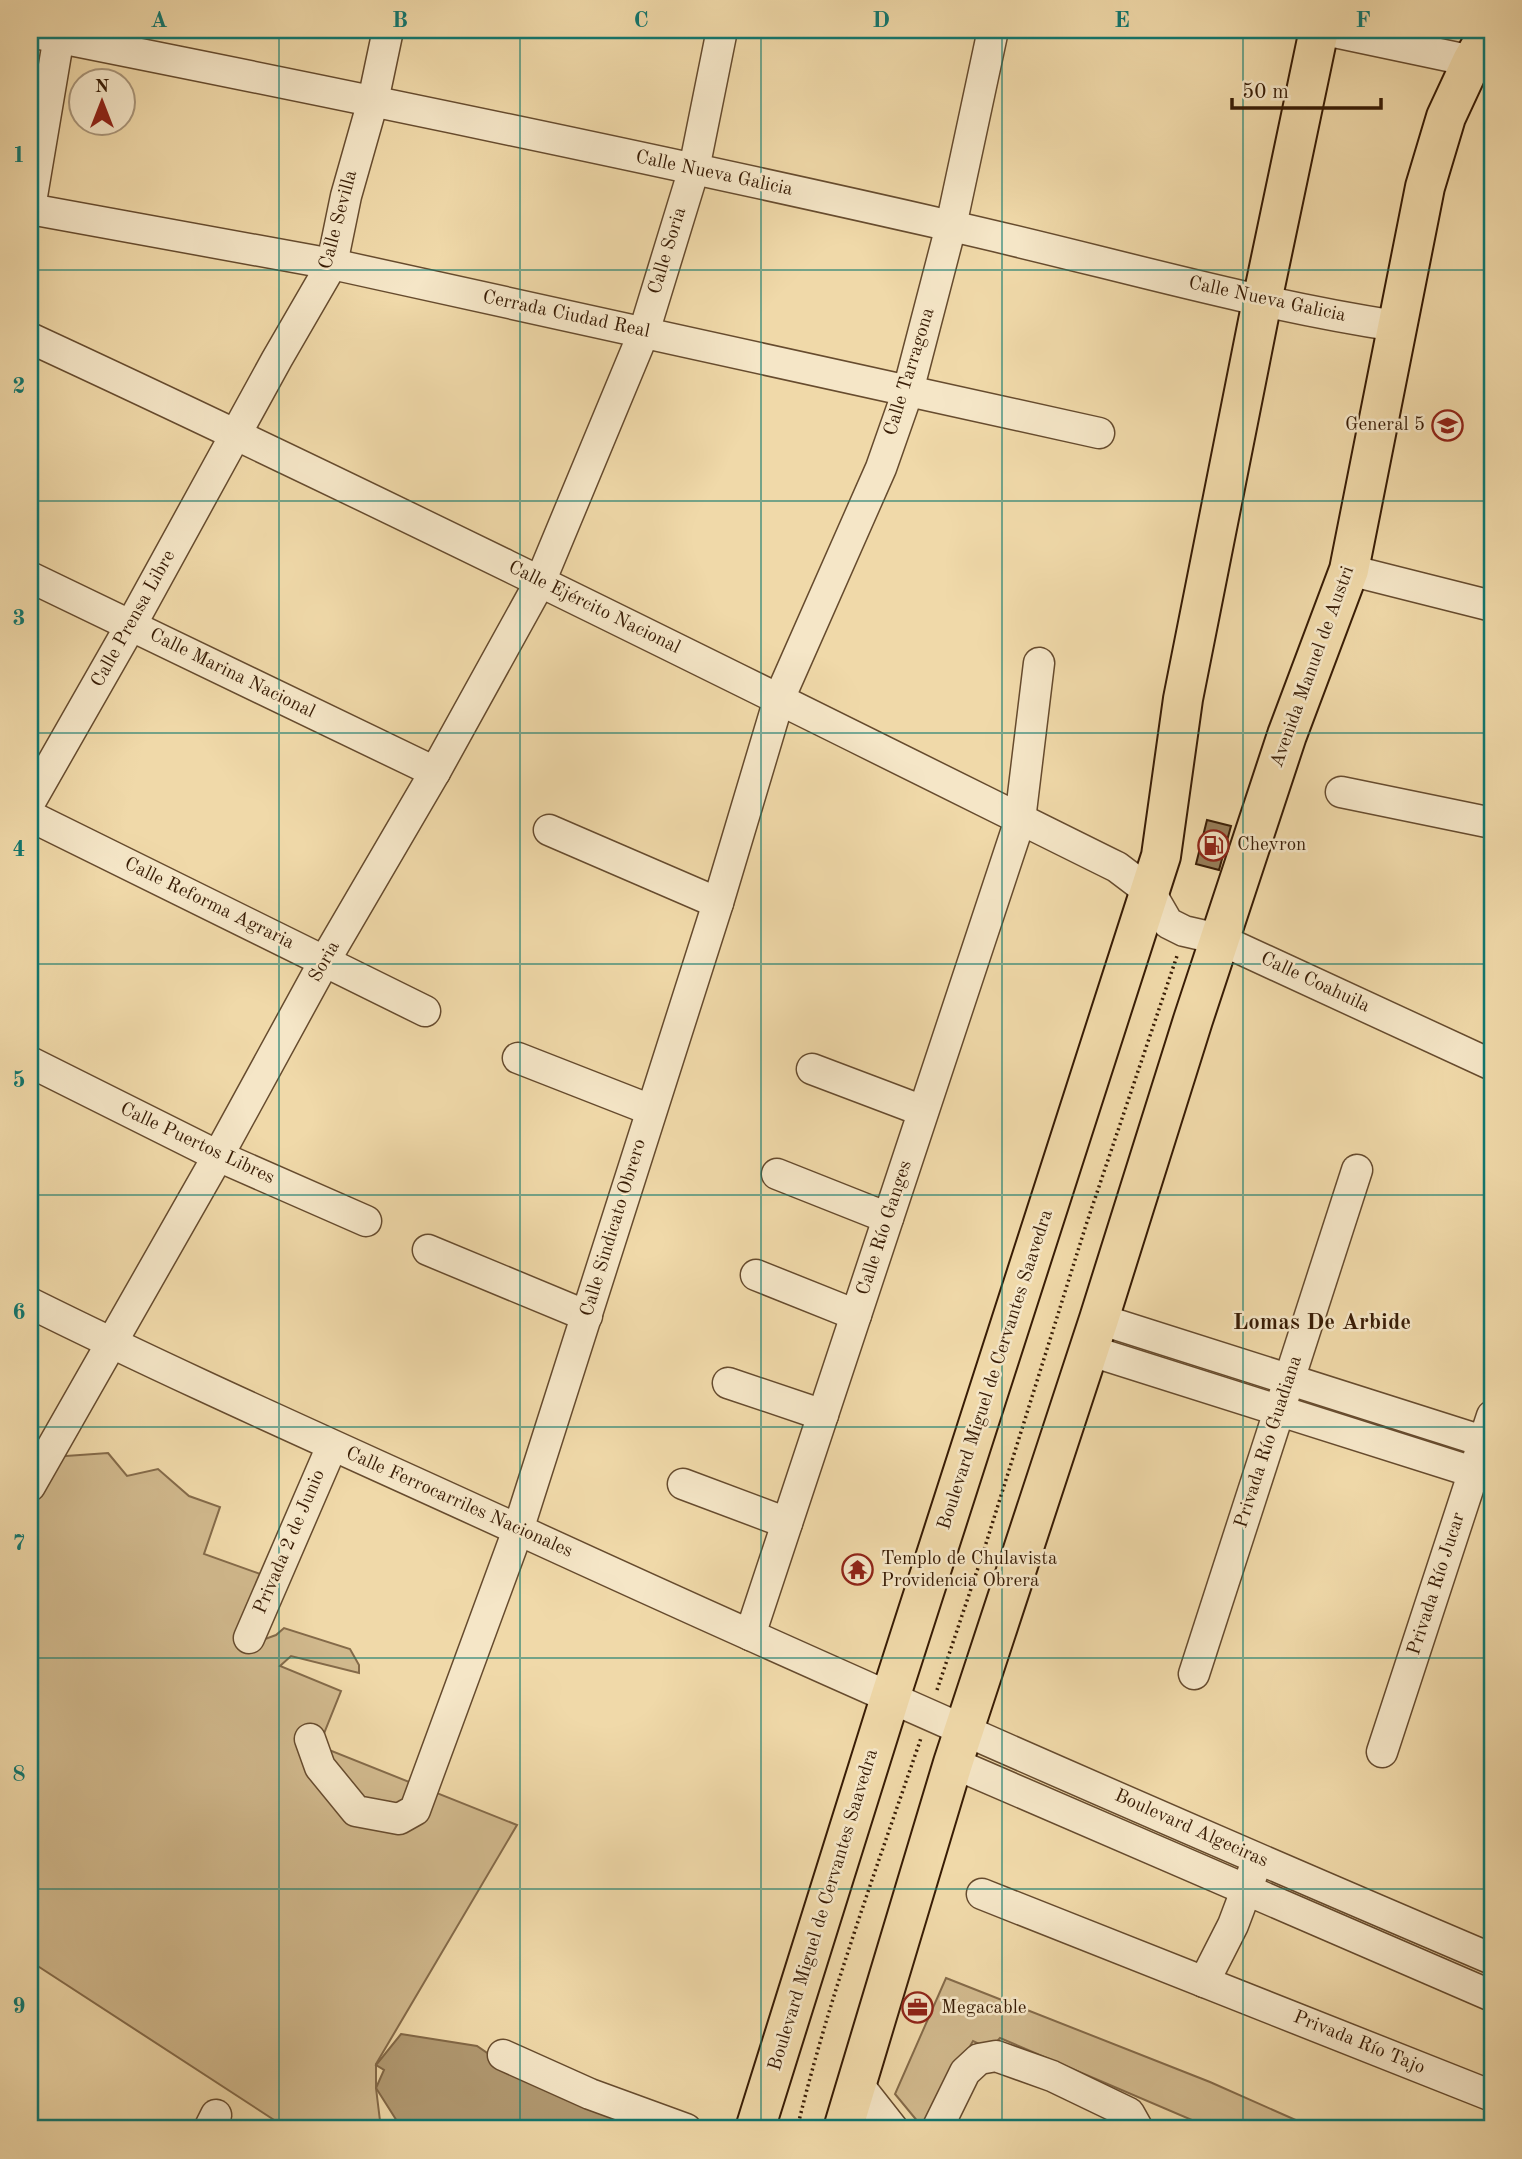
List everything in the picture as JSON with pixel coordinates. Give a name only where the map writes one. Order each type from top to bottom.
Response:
[{"type":"main road","name":"Boulevard Miguel de Cervantes Saavedra","points":[[755,2129],[890,1698],[1161,856],[1183,699],[1319,30]]},
{"type":"main road","name":"Avenida Manuel de Austri","points":[[1202,935],[1287,735],[1349,570],[1396,326],[1434,149],[1446,117],[1481,46]]},
{"type":"main road","points":[[843,2129],[959,1747],[1093,1334],[1202,935]]},
{"type":"street","name":"Calle Sevilla","points":[[236,433],[331,264],[346,195],[373,102],[388,30]]},
{"type":"street","name":"Calle Soria","points":[[540,582],[644,332],[694,169],[722,30]]},
{"type":"street","name":"Calle Tarragona","points":[[779,699],[881,468],[908,391],[951,226],[993,30]]},
{"type":"street","points":[[1325,30],[1481,46]]},
{"type":"street","name":"Calle Nueva Galicia","points":[[49,33],[694,169],[951,226],[1262,301],[1396,326]]},
{"type":"street","points":[[30,209],[49,33]]},
{"type":"street","name":"Cerrada Ciudad Real","points":[[30,209],[331,264],[1099,433]]},
{"type":"street","name":"Calle Ejército Nacional","points":[[30,338],[236,433],[779,699],[1117,867],[1150,892]]},
{"type":"street","name":"Calle Prensa Libre","points":[[30,802],[236,433]]},
{"type":"street","points":[[1349,570],[1492,606]]},
{"type":"street","name":"Calle Marina Nacional","points":[[30,577],[435,772]]},
{"type":"street","name":"Soria","points":[[30,1486],[540,582]]},
{"type":"street","name":"Calle Río Ganges","points":[[750,1636],[1020,820],[1039,663]]},
{"type":"street","name":"Calle Sindicato Obrero","points":[[310,1738],[320,1767],[356,1811],[399,1819],[415,1810],[518,1530],[718,903],[779,699]]},
{"type":"street","points":[[1341,792],[1492,823]]},
{"type":"street","name":"Calle Reforma Agraria","points":[[30,816],[425,1011]]},
{"type":"street","points":[[549,830],[718,903]]},
{"type":"street","name":"Calle Coahuila","points":[[1150,892],[1168,923],[1202,935],[1492,1065]]},
{"type":"street","points":[[518,1058],[651,1110]]},
{"type":"street","name":"Calle Puertos Libres","points":[[30,1062],[218,1156],[366,1221]]},
{"type":"street","points":[[813,1069],[923,1111]]},
{"type":"street","name":"Privada Río Guadiana","points":[[1194,1674],[1357,1170]]},
{"type":"street","points":[[777,1174],[888,1218]]},
{"type":"street","points":[[428,1251],[587,1316]]},
{"type":"street","points":[[756,1275],[856,1315]]},
{"type":"street","name":"Calle Ferrocarriles Nacionales","points":[[30,1303],[332,1446],[890,1698]]},
{"type":"street","points":[[1093,1334],[1289,1379],[1489,1434]]},
{"type":"street","points":[[1093,1334],[1279,1410],[1483,1475]]},
{"type":"street","points":[[728,1383],[823,1415]]},
{"type":"street","name":"Privada Río Jucar","points":[[1382,1752],[1483,1475],[1489,1434]]},
{"type":"street","name":"Privada 2 de Junio","points":[[249,1638],[332,1446]]},
{"type":"street","points":[[683,1484],[787,1524]]},
{"type":"street","name":"Boulevard Algeciras","points":[[890,1698],[928,1715],[959,1747],[1256,1894],[1492,1996]]},
{"type":"street","name":"Boulevard Algeciras","points":[[959,1747],[1267,1862],[1492,1959]]},
{"type":"street","points":[[1215,1987],[1256,1894],[1267,1862]]},
{"type":"street","name":"Privada Río Tajo","points":[[982,1894],[1492,2096]]},
{"type":"street","points":[[503,2055],[590,2094],[686,2129]]},
{"type":"street","points":[[937,2129],[965,2072],[979,2059],[996,2056],[1052,2076],[1129,2113],[1138,2129]]},
{"type":"street","points":[[856,2082],[893,2129]]},
{"type":"path","points":[[797,2129],[807,2087],[843,1971],[983,1553],[1086,1225],[1202,935]]},
{"type":"shaded area","points":[[108,1453],[127,1476],[158,1469],[189,1496],[220,1507],[204,1554],[263,1575],[254,1643],[276,1635],[284,1628],[350,1649],[359,1665],[359,1673],[291,1656],[280,1666],[341,1691],[319,1746],[517,1825],[376,2064],[381,2129],[288,2129],[30,1961],[30,1498],[52,1457]]},
{"type":"shaded area","points":[[946,1978],[1210,2082],[1316,2129],[1188,2129],[1192,2120],[1000,2038],[990,2049],[973,2041],[923,2128],[895,2094]]},
{"type":"shaded area","points":[[401,2034],[477,2046],[518,2074],[601,2108],[637,2129],[402,2129],[376,2088],[384,2070],[376,2065]]},
{"type":"building","name":"Chevron","points":[[1207,820],[1231,826],[1219,870],[1196,864]]},
{"type":"place","name":"General 5","points":[[1448,425]]},
{"type":"place","name":"Chevron","points":[[1214,845]]},
{"type":"place","name":"Templo de Chulavista Providencia Obrera","points":[[858,1570]]},
{"type":"place","name":"Megacable","points":[[918,2008]]},
{"type":"district","name":"Lomas De Arbide","points":[[1322,1322]]}]
